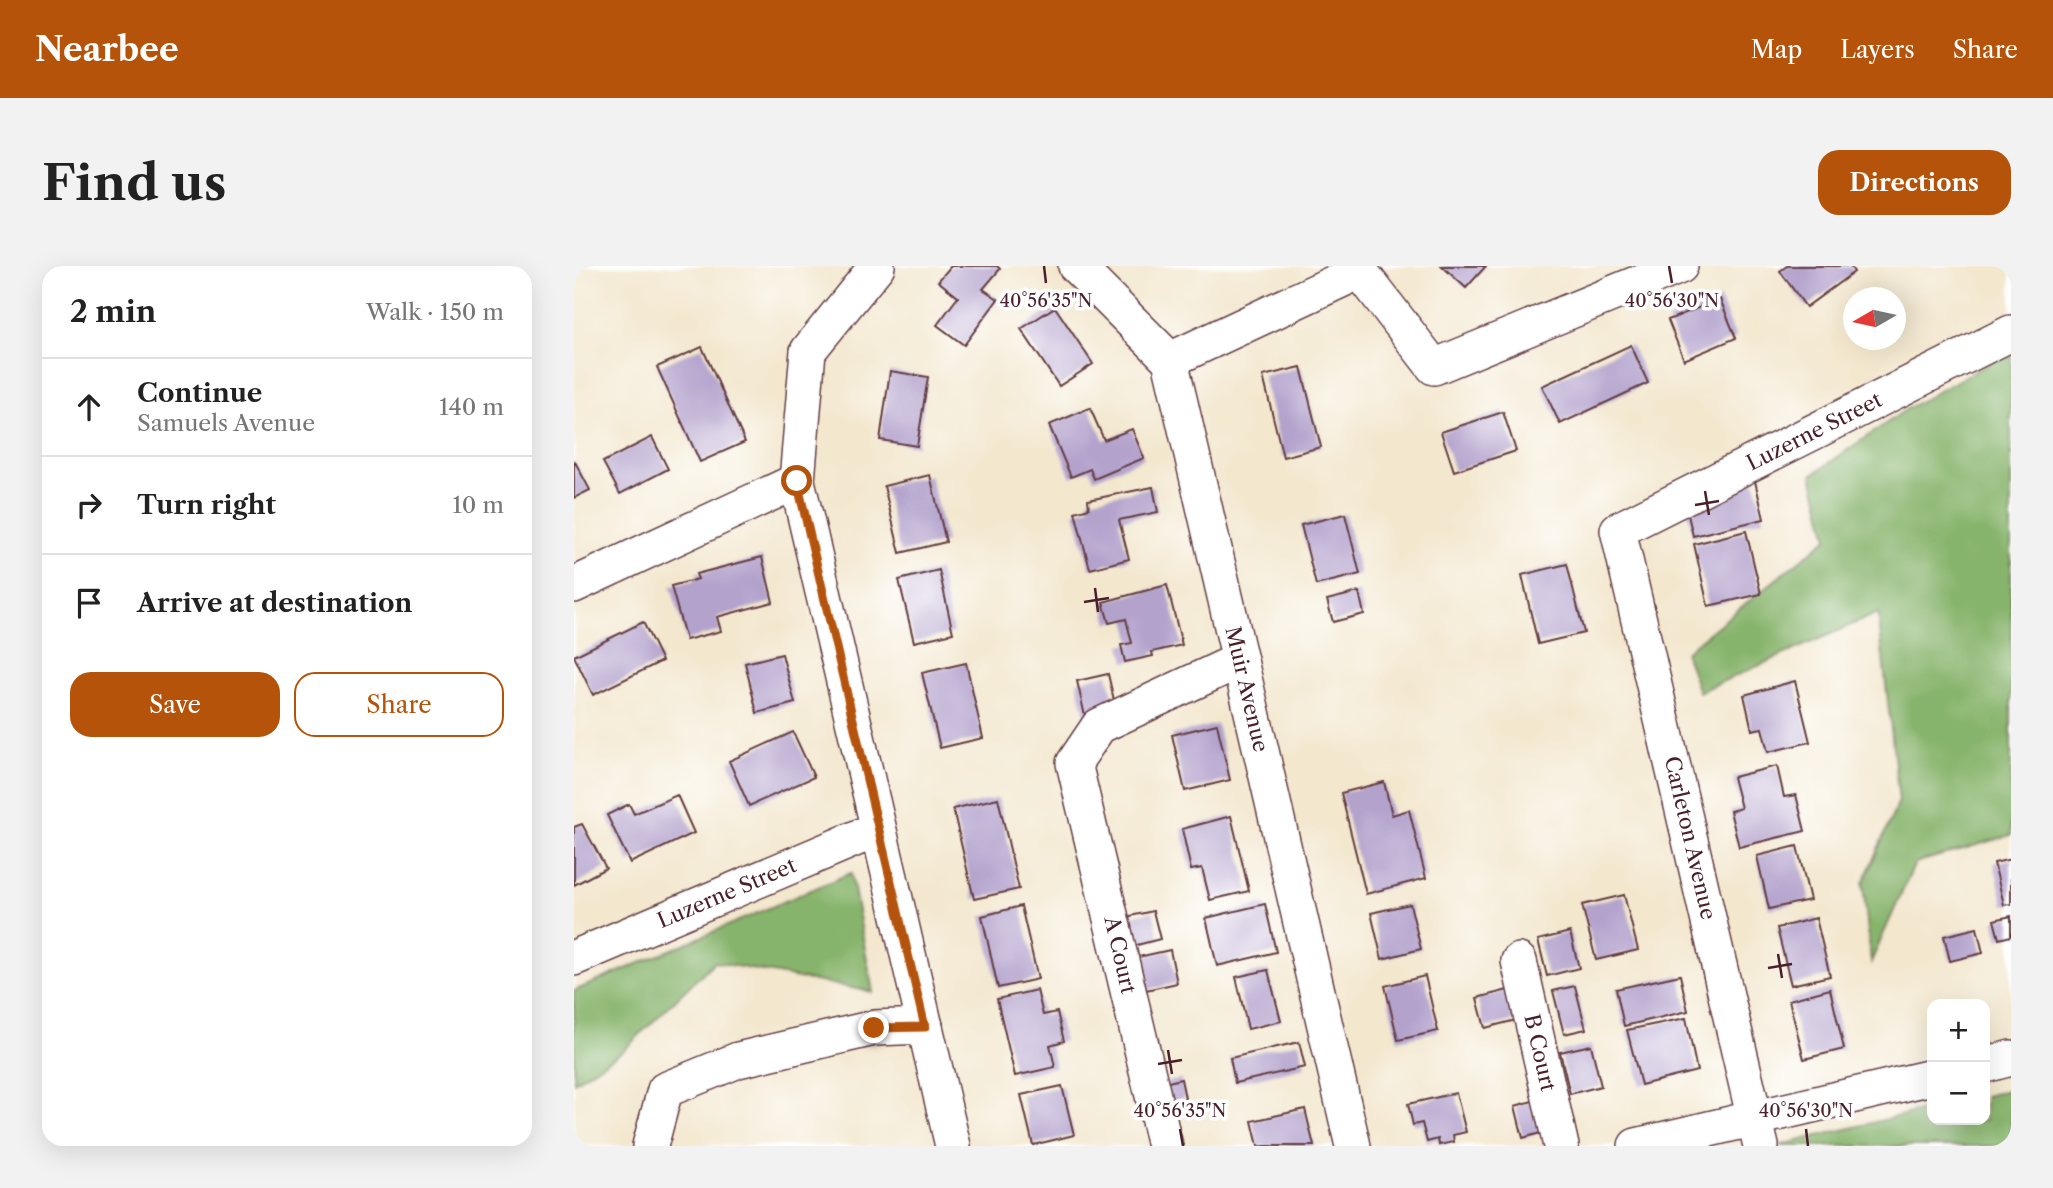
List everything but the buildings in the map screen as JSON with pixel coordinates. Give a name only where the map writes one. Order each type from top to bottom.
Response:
[{"type":"street","points":[[877,266],[808,351],[797,481],[953,1146]]},
{"type":"street","points":[[1076,266],[1170,360],[1360,269],[1434,367],[1680,266]]},
{"type":"street","name":"Luzerne Street","points":[[1618,530],[2011,332]]},
{"type":"street","name":"Muir Avenue","points":[[1170,360],[1353,1146]]},
{"type":"street","points":[[574,585],[797,481]]},
{"type":"street","name":"Carleton Avenue","points":[[1618,530],[1758,1132]]},
{"type":"street","name":"A Court","points":[[1166,1146],[1074,763],[1099,726],[1240,660]]},
{"type":"street","name":"Luzerne Street","points":[[574,957],[878,829]]},
{"type":"street","name":"B Court","points":[[1519,961],[1561,1146]]},
{"type":"street","points":[[650,1146],[665,1090],[738,1060],[874,1028],[925,1027]]},
{"type":"street","points":[[1990,1064],[2011,1059]]},
{"type":"street","points":[[1636,1146],[1758,1132],[1927,1079]]},
{"type":"green space","points":[[2011,351],[2011,835],[1915,863],[1871,962],[1863,883],[1899,801],[1878,613],[1699,692],[1685,652],[1828,538],[1812,475],[1908,408]]},
{"type":"green space","points":[[851,873],[873,992],[714,962],[624,1050],[574,1082],[574,991]]},
{"type":"green space","points":[[2011,1089],[2011,1146],[1781,1145],[1927,1109],[1927,1125],[1990,1125],[1990,1095]]},
{"type":"route","points":[[797,481],[925,1027],[874,1028]]}]
